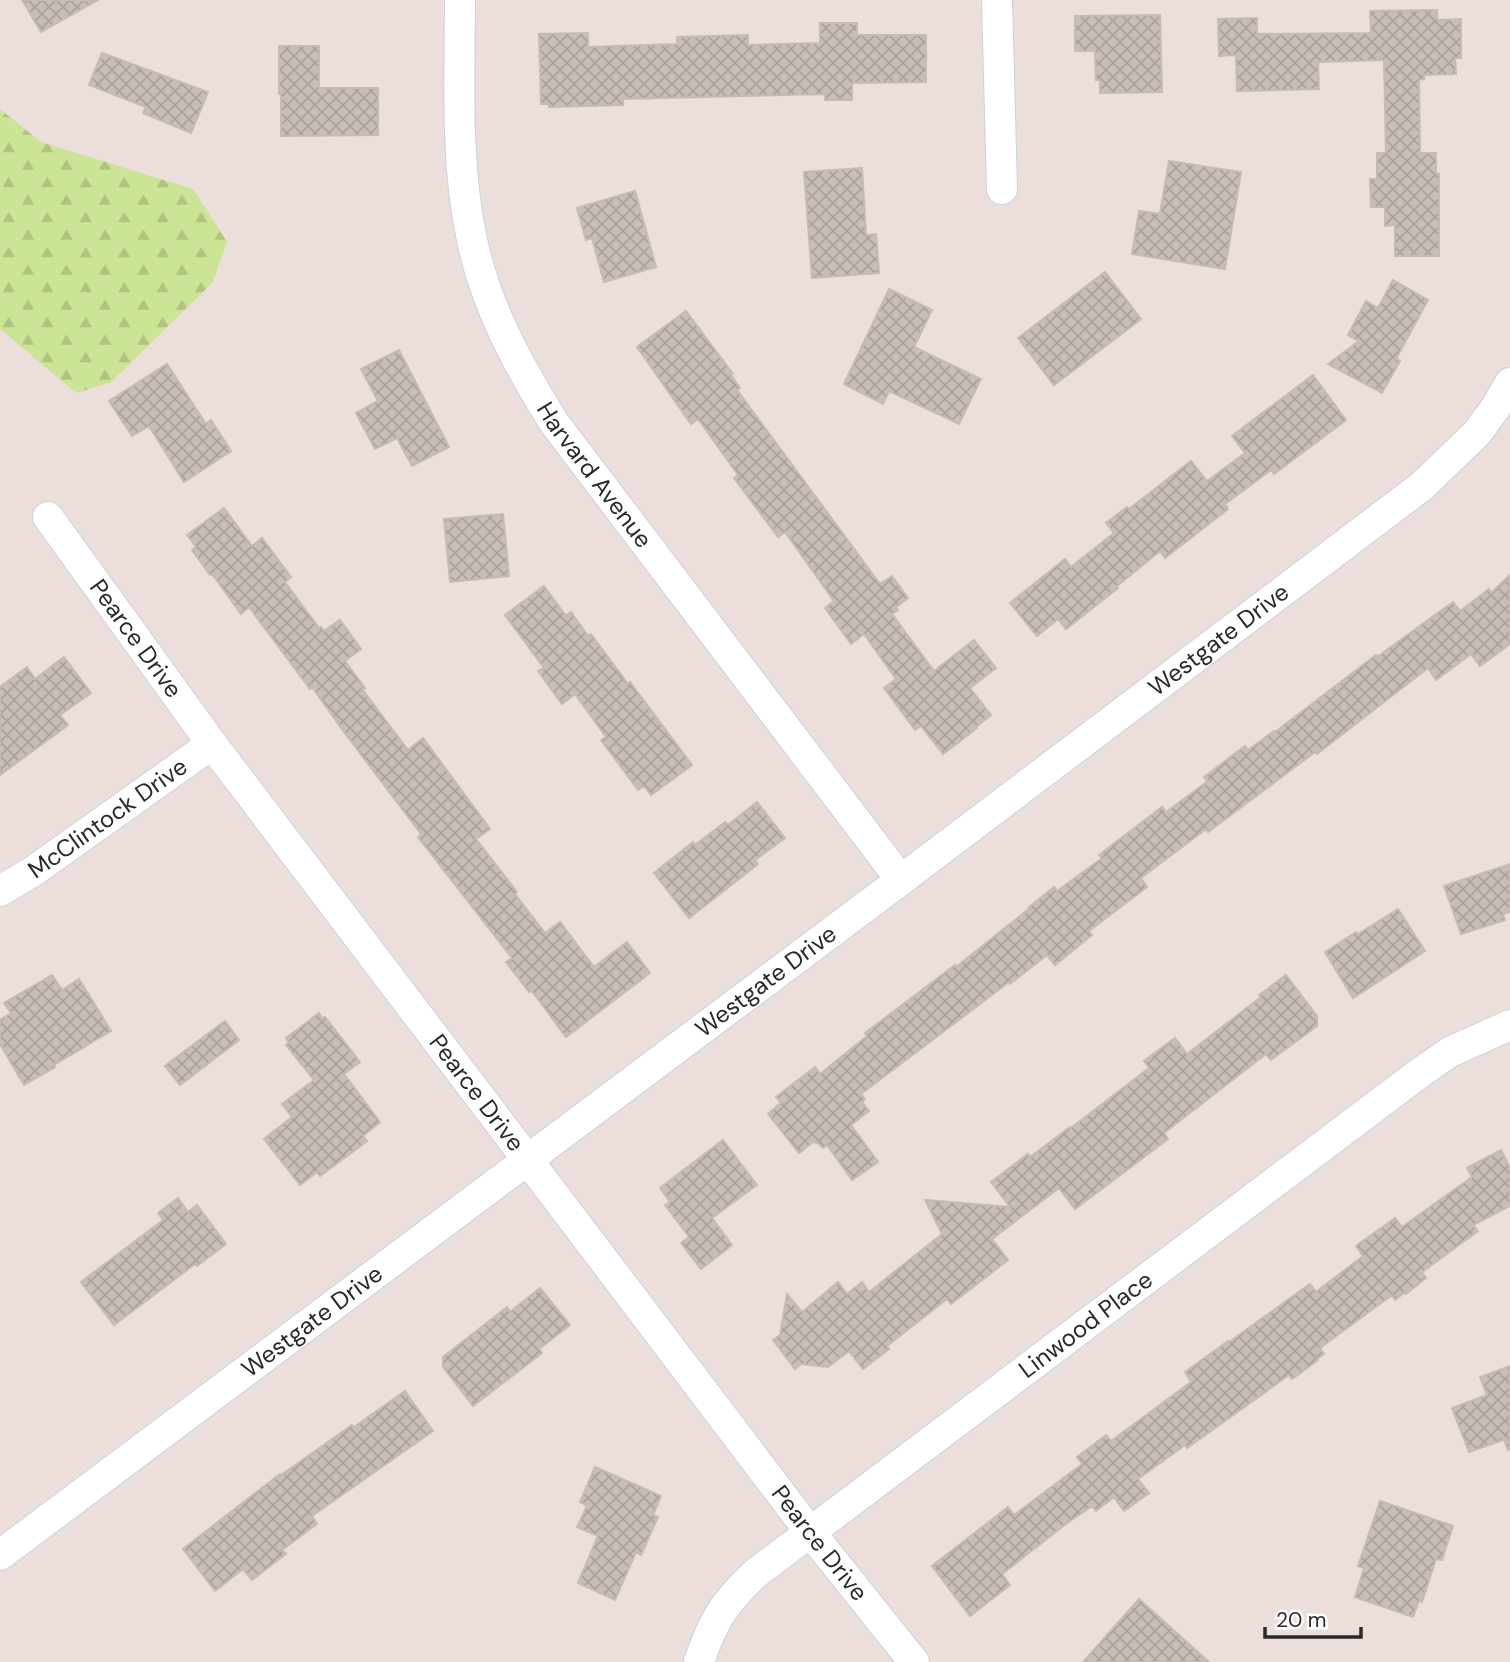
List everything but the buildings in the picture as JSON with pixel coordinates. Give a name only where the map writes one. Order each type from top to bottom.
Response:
[{"type":"street","name":"Harvard Avenue","points":[[460,0],[460,145],[465,196],[472,241],[500,329],[526,379],[555,424],[901,880]]},
{"type":"street","points":[[997,0],[1002,189]]},
{"type":"street","name":"Westgate Drive","points":[[0,1555],[1422,486],[1477,433],[1510,383]]},
{"type":"street","name":"Pearce Drive","points":[[48,517],[212,744],[810,1532],[914,1662]]},
{"type":"street","name":"McClintock Drive","points":[[0,891],[32,872],[212,744]]},
{"type":"street","name":"Linwood Place","points":[[699,1662],[719,1614],[756,1573],[1421,1072],[1450,1052],[1510,1025]]},
{"type":"green space","points":[[0,109],[41,142],[193,189],[227,242],[212,283],[111,382],[76,393],[0,329]]}]
